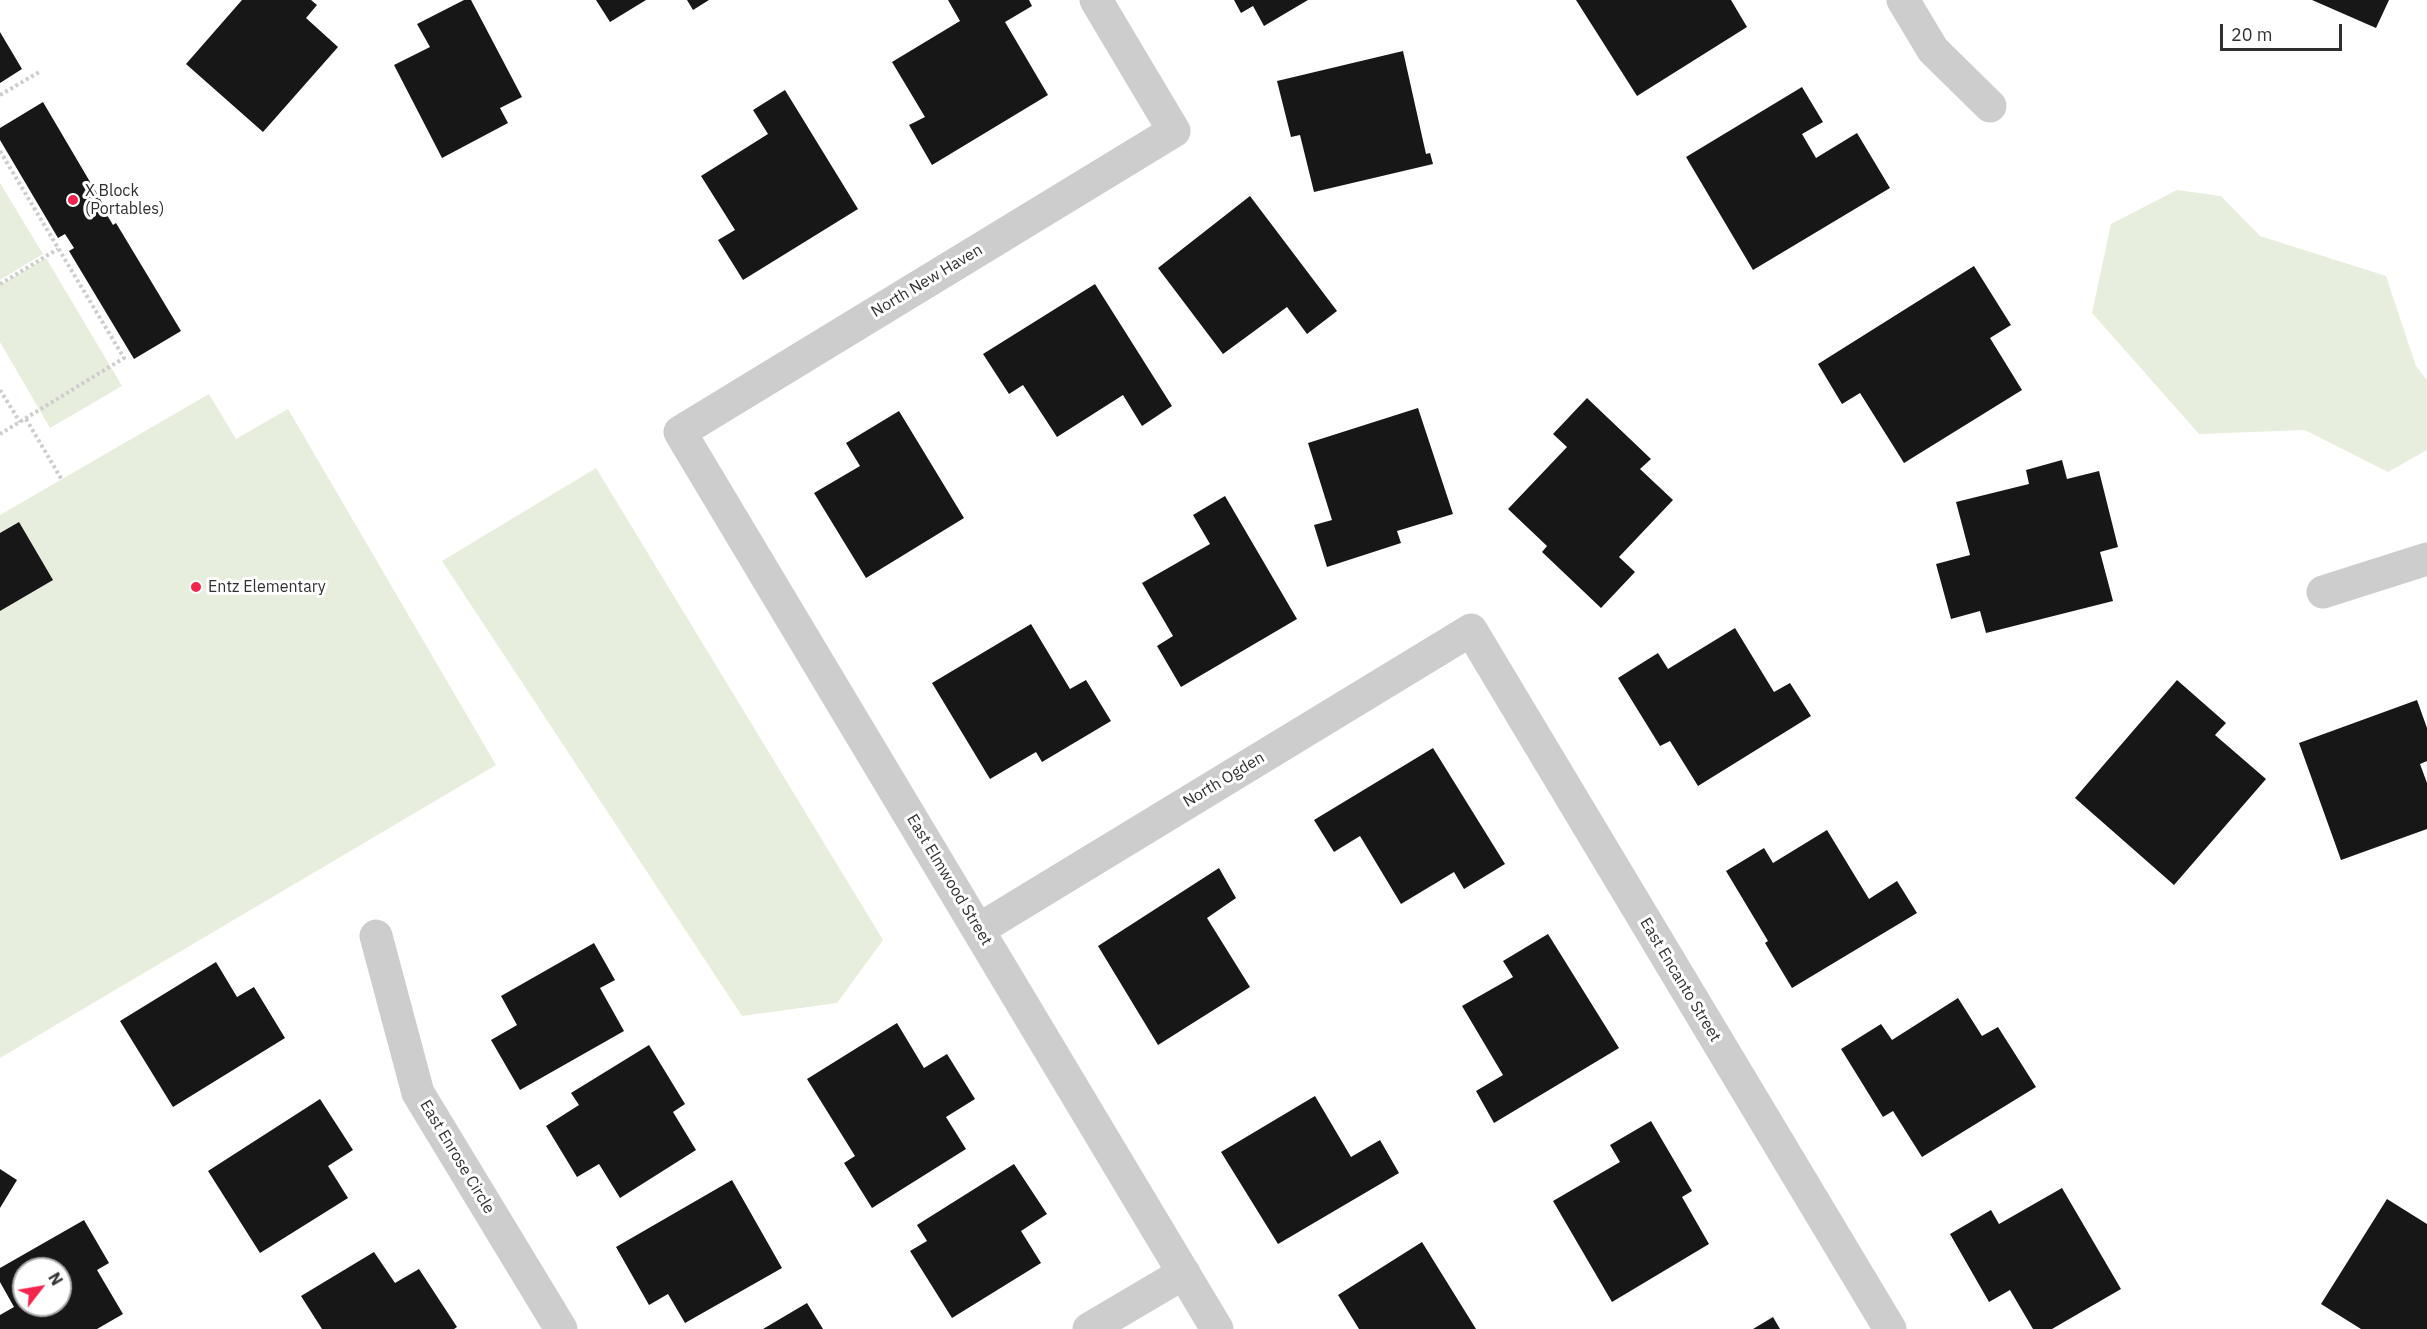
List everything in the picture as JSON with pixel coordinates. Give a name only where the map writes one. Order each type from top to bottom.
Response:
[{"type":"street","name":"North New Haven","points":[[680,432],[1174,131],[1096,0]]},
{"type":"street","points":[[1903,0],[1933,50],[1990,106]]},
{"type":"street","name":"East Elmwood Street","points":[[680,432],[1217,1329]]},
{"type":"street","points":[[2323,592],[2427,559]]},
{"type":"street","name":"North Ogden","points":[[978,930],[1471,630]]},
{"type":"street","name":"East Encanto Street","points":[[1471,630],[1890,1329]]},
{"type":"street","name":"East Enrose Circle","points":[[375,936],[418,1092],[561,1329]]},
{"type":"street","points":[[1089,1329],[1184,1273]]},
{"type":"path","points":[[0,95],[41,71]]},
{"type":"path","points":[[0,151],[124,358],[0,434]]},
{"type":"path","points":[[0,284],[58,249]]},
{"type":"path","points":[[0,390],[20,423]]},
{"type":"path","points":[[26,419],[62,480]]},
{"type":"green space","points":[[0,183],[43,254],[0,280]]},
{"type":"green space","points":[[2177,190],[2221,196],[2260,236],[2386,276],[2416,366],[2427,380],[2427,450],[2388,472],[2305,430],[2199,434],[2092,313],[2111,224]]},
{"type":"green space","points":[[46,258],[122,386],[50,428],[0,342],[0,285]]},
{"type":"green space","name":"Entz Elementary","points":[[209,394],[236,439],[288,409],[496,765],[0,1058],[0,515]]},
{"type":"green space","points":[[596,468],[883,940],[837,1003],[742,1016],[442,561]]},
{"type":"building","points":[[242,0],[311,0],[317,5],[306,18],[338,47],[263,132],[186,64]]},
{"type":"building","points":[[464,0],[471,0],[522,97],[500,108],[508,123],[442,158],[394,65],[430,47],[417,24]]},
{"type":"building","points":[[596,0],[646,0],[610,22]]},
{"type":"building","points":[[687,0],[709,0],[693,10]]},
{"type":"building","points":[[948,0],[1029,0],[1032,6],[1005,22],[1048,95],[932,165],[909,125],[925,117],[892,62],[960,21]]},
{"type":"building","points":[[1234,0],[1308,0],[1264,26],[1253,6],[1241,13]]},
{"type":"building","points":[[1576,0],[1731,0],[1747,27],[1637,96]]},
{"type":"building","points":[[2312,0],[2389,0],[2376,28]]},
{"type":"building","points":[[0,32],[22,69],[0,83]]},
{"type":"building","points":[[1403,51],[1426,154],[1430,153],[1433,164],[1314,192],[1300,135],[1291,137],[1277,81]]},
{"type":"building","points":[[1802,87],[1823,122],[1802,134],[1816,158],[1857,133],[1890,188],[1753,270],[1686,157]]},
{"type":"building","points":[[785,90],[858,209],[743,280],[718,240],[735,230],[701,176],[768,134],[753,110]]},
{"type":"building","name":"X Block (Portables)","points":[[43,102],[106,209],[104,210],[113,225],[116,223],[181,331],[134,359],[69,251],[74,248],[65,234],[58,238],[0,140],[0,128]]},
{"type":"building","points":[[1250,196],[1337,311],[1307,334],[1287,307],[1223,354],[1158,268]]},
{"type":"building","points":[[1974,266],[2011,325],[1990,338],[2022,390],[1904,463],[1860,393],[1842,404],[1818,364]]},
{"type":"building","points":[[1095,284],[1172,406],[1142,426],[1123,395],[1057,437],[1023,385],[1009,394],[983,354]]},
{"type":"building","points":[[1587,398],[1651,459],[1640,469],[1673,500],[1619,557],[1635,572],[1601,608],[1542,552],[1547,546],[1508,509],[1567,447],[1553,434]]},
{"type":"building","points":[[1418,408],[1453,514],[1397,531],[1401,543],[1327,567],[1314,525],[1332,520],[1308,443]]},
{"type":"building","points":[[899,411],[964,518],[866,578],[814,493],[860,466],[846,443]]},
{"type":"building","points":[[2062,460],[2067,479],[2099,471],[2118,547],[2100,552],[2113,601],[1986,633],[1980,611],[1951,619],[1936,564],[1970,555],[1956,502],[2029,484],[2026,470]]},
{"type":"building","points":[[1225,496],[1297,619],[1181,687],[1157,646],[1173,636],[1142,583],[1210,544],[1193,515]]},
{"type":"building","points":[[19,522],[53,580],[0,611],[0,533]]},
{"type":"building","points":[[1031,624],[1070,689],[1086,680],[1111,721],[1042,762],[1036,752],[990,779],[932,683]]},
{"type":"building","points":[[1735,628],[1774,692],[1790,683],[1811,716],[1698,786],[1670,741],[1660,746],[1618,678],[1658,653],[1668,669]]},
{"type":"building","points":[[2177,680],[2226,723],[2215,735],[2266,779],[2174,885],[2075,798]]},
{"type":"building","points":[[2417,700],[2427,728],[2427,761],[2420,764],[2427,783],[2427,829],[2341,860],[2299,743]]},
{"type":"building","points":[[1433,748],[1505,864],[1464,889],[1454,872],[1401,904],[1360,836],[1334,852],[1314,820]]},
{"type":"building","points":[[1827,830],[1869,899],[1897,881],[1917,913],[1792,988],[1765,943],[1768,941],[1726,871],[1764,848],[1773,863]]},
{"type":"building","points":[[1219,868],[1236,898],[1207,918],[1250,987],[1158,1045],[1098,946]]},
{"type":"building","points":[[1548,934],[1619,1048],[1494,1123],[1476,1091],[1503,1075],[1462,1006],[1513,977],[1503,961]]},
{"type":"building","points":[[594,943],[615,980],[600,988],[624,1031],[520,1090],[491,1040],[517,1025],[501,996]]},
{"type":"building","points":[[216,962],[237,997],[254,987],[285,1038],[173,1107],[120,1021]]},
{"type":"building","points":[[1958,998],[1982,1036],[1998,1027],[2036,1087],[1922,1157],[1893,1111],[1883,1117],[1841,1049],[1881,1024],[1892,1040]]},
{"type":"building","points":[[897,1023],[924,1068],[947,1054],[975,1099],[946,1117],[966,1149],[872,1208],[844,1163],[855,1156],[807,1079]]},
{"type":"building","points":[[649,1045],[685,1104],[673,1112],[696,1150],[620,1198],[599,1164],[577,1177],[546,1126],[579,1105],[571,1093]]},
{"type":"building","points":[[1315,1096],[1351,1157],[1380,1140],[1399,1173],[1278,1244],[1221,1152]]},
{"type":"building","points":[[320,1099],[353,1150],[328,1166],[348,1198],[260,1253],[208,1171]]},
{"type":"building","points":[[1651,1121],[1692,1191],[1682,1197],[1709,1244],[1612,1302],[1553,1201],[1620,1162],[1610,1145]]},
{"type":"building","points":[[1014,1164],[1047,1214],[1021,1231],[1041,1263],[952,1318],[910,1251],[927,1241],[917,1225]]},
{"type":"building","points":[[0,1169],[17,1180],[0,1208]]},
{"type":"building","points":[[732,1180],[782,1268],[685,1323],[668,1294],[649,1305],[616,1247]]},
{"type":"building","points":[[2062,1188],[2121,1289],[2052,1329],[2033,1329],[2010,1290],[1989,1302],[1950,1234],[1991,1210],[1999,1224]]},
{"type":"building","points":[[2387,1199],[2427,1224],[2427,1329],[2361,1329],[2321,1304]]},
{"type":"building","points":[[84,1220],[109,1263],[97,1270],[123,1314],[97,1329],[0,1329],[0,1315],[12,1308],[12,1317],[72,1317],[72,1257],[19,1257]]},
{"type":"building","points":[[1422,1242],[1476,1329],[1359,1329],[1338,1295]]},
{"type":"building","points":[[374,1252],[395,1283],[419,1269],[457,1327],[454,1329],[322,1329],[301,1296]]},
{"type":"building","points":[[12,1261],[12,1303],[0,1282],[0,1268]]},
{"type":"building","points":[[807,1303],[823,1329],[763,1329]]},
{"type":"building","points":[[1773,1317],[1780,1329],[1753,1329]]},
{"type":"place","name":"X Block (Portables)","points":[[73,200]]},
{"type":"place","name":"Entz Elementary","points":[[196,587]]}]
